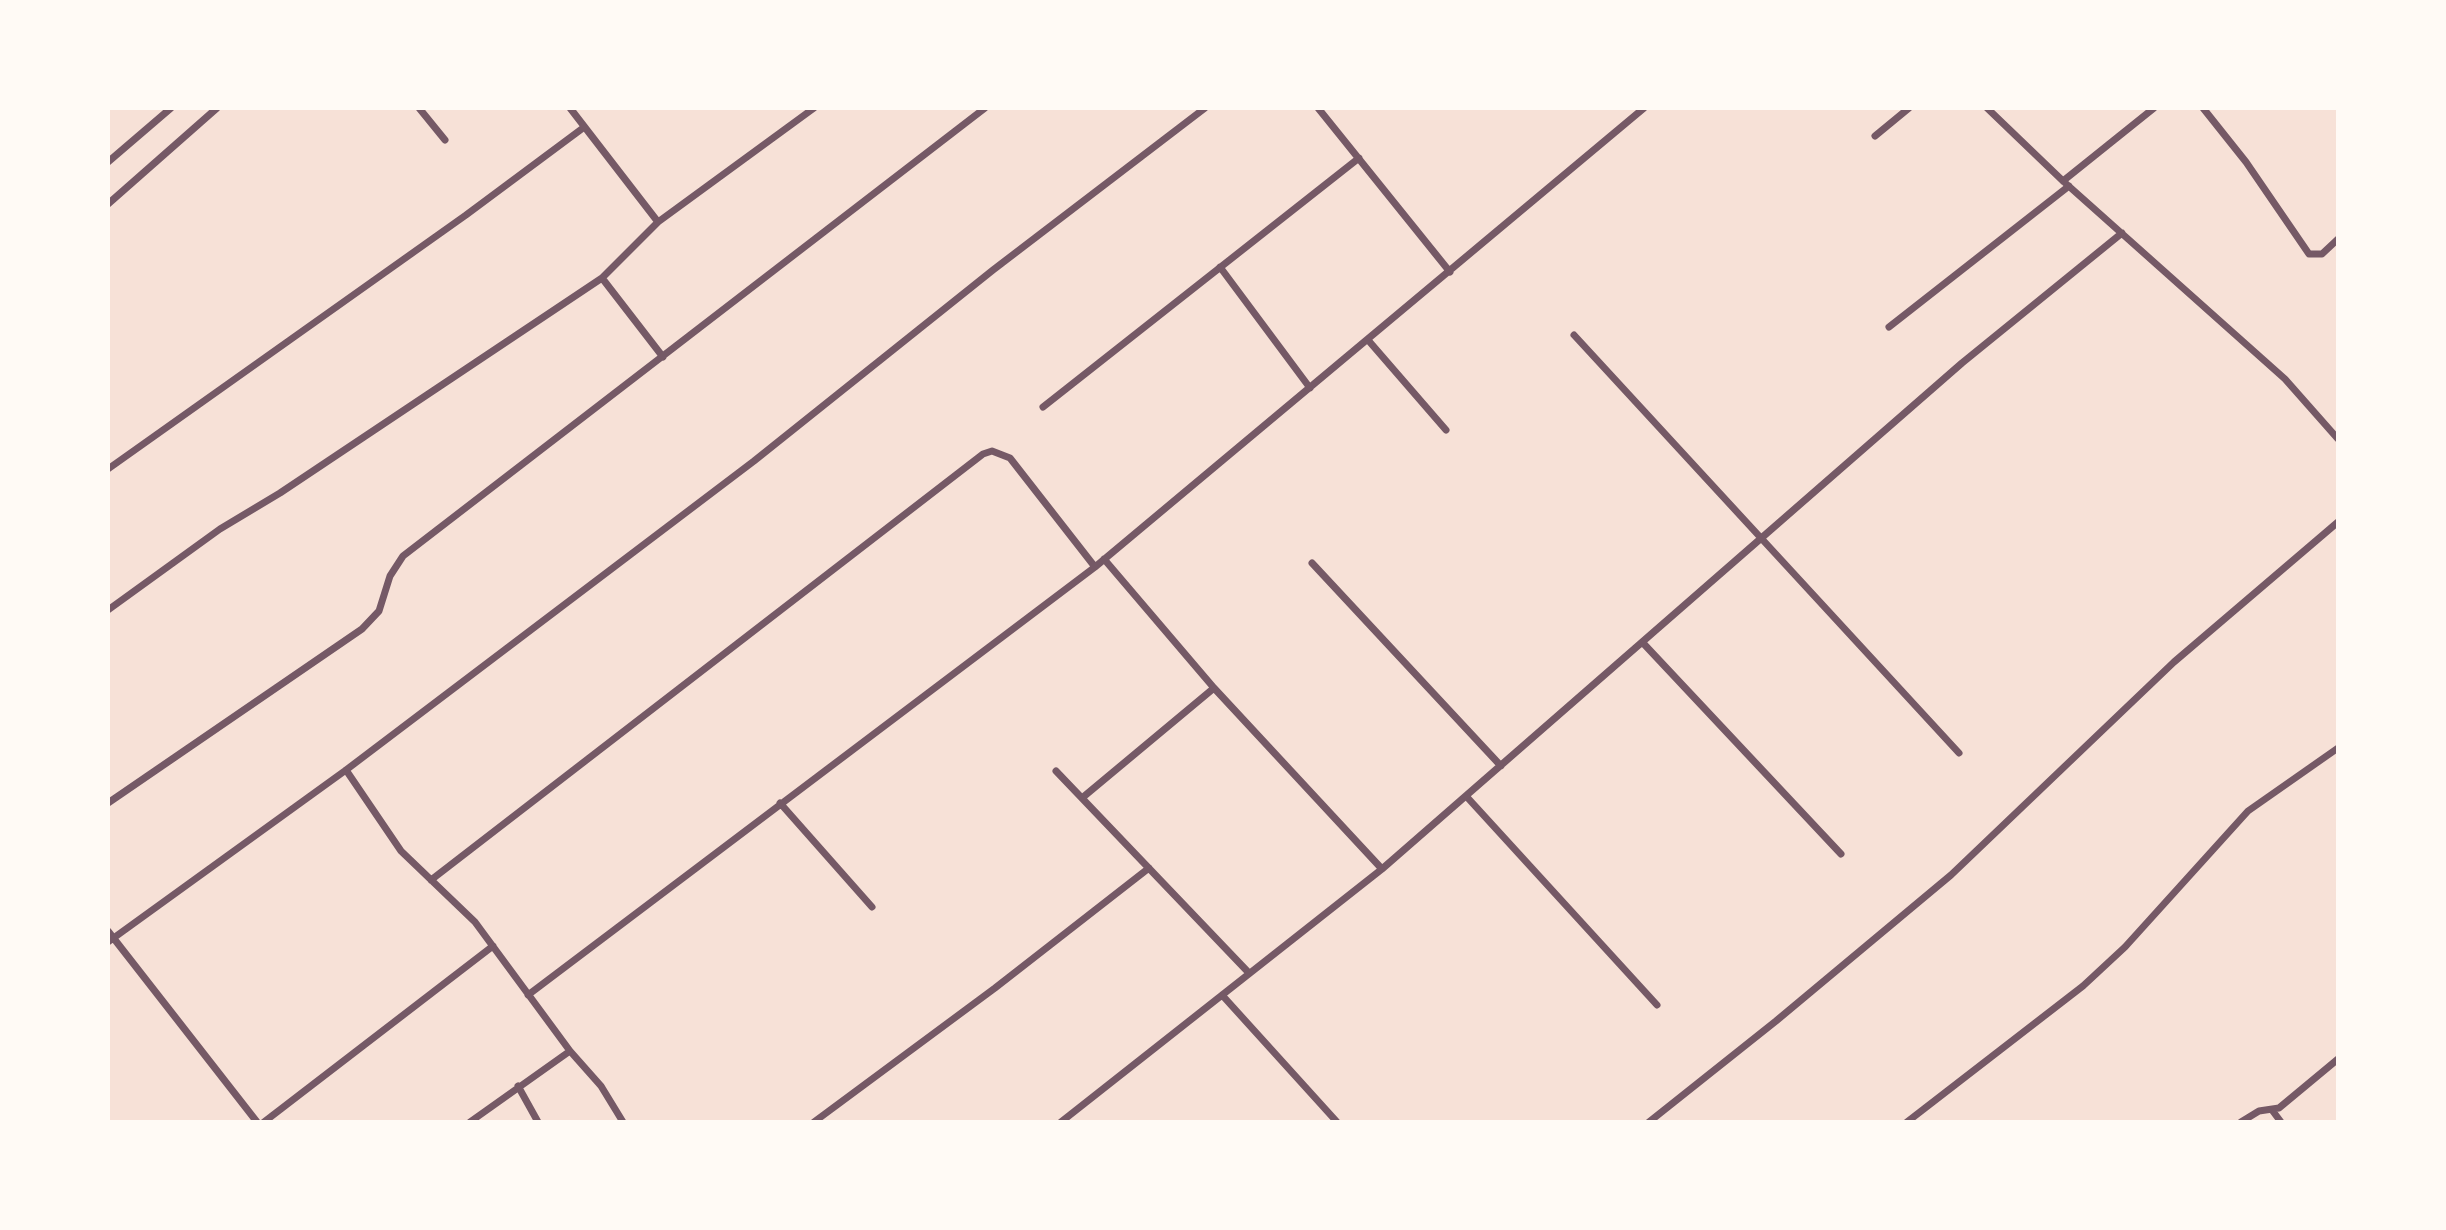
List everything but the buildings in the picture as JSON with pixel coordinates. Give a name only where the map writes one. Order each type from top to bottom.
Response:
[{"type":"street","points":[[108,162],[171,108]]},
{"type":"street","points":[[108,204],[217,108]]},
{"type":"street","points":[[419,108],[445,140]]},
{"type":"street","points":[[570,108],[658,222]]},
{"type":"street","points":[[108,610],[220,529],[280,493],[602,278],[658,222],[814,108]]},
{"type":"street","points":[[108,803],[362,629],[379,611],[390,576],[403,556],[985,108]]},
{"type":"street","points":[[111,940],[346,770],[754,461],[993,271],[1205,108]]},
{"type":"street","points":[[1318,108],[1450,272]]},
{"type":"street","points":[[528,995],[1096,567],[1644,108]]},
{"type":"street","points":[[1875,136],[1909,108]]},
{"type":"street","points":[[1987,108],[2066,184],[2285,379],[2337,439]]},
{"type":"street","points":[[1889,327],[2066,184],[2154,108]]},
{"type":"street","points":[[2203,108],[2246,162],[2309,254],[2322,254],[2337,239]]},
{"type":"street","points":[[108,470],[466,215],[583,128]]},
{"type":"street","points":[[1043,407],[1359,158]]},
{"type":"street","points":[[1061,1122],[1382,869],[1763,540],[1962,363],[2122,233]]},
{"type":"street","points":[[1220,267],[1310,388]]},
{"type":"street","points":[[602,278],[663,357]]},
{"type":"street","points":[[1574,335],[1959,753]]},
{"type":"street","points":[[1368,340],[1446,430]]},
{"type":"street","points":[[431,880],[983,454],[992,451],[1010,458],[1096,567]]},
{"type":"street","points":[[1649,1122],[1776,1021],[1951,875],[2174,662],[2337,522]]},
{"type":"street","points":[[1104,559],[1214,688],[1382,869]]},
{"type":"street","points":[[1312,563],[1501,766]]},
{"type":"street","points":[[1643,643],[1840,854]]},
{"type":"street","points":[[1082,798],[1214,688]]},
{"type":"street","points":[[1907,1122],[2083,986],[2125,947],[2248,811],[2337,748]]},
{"type":"street","points":[[346,770],[401,851],[475,922],[570,1051],[601,1086],[623,1122]]},
{"type":"street","points":[[1056,771],[1249,973]]},
{"type":"street","points":[[1466,796],[1657,1005]]},
{"type":"street","points":[[780,803],[872,907]]},
{"type":"street","points":[[814,1122],[995,988],[1149,868]]},
{"type":"street","points":[[108,931],[111,940],[257,1122]]},
{"type":"street","points":[[264,1122],[493,946]]},
{"type":"street","points":[[1222,995],[1337,1122]]},
{"type":"street","points":[[470,1122],[570,1051]]},
{"type":"street","points":[[2241,1122],[2259,1111],[2272,1110],[2284,1104],[2337,1059]]},
{"type":"street","points":[[518,1086],[538,1122]]},
{"type":"street","points":[[2272,1110],[2281,1122]]}]
